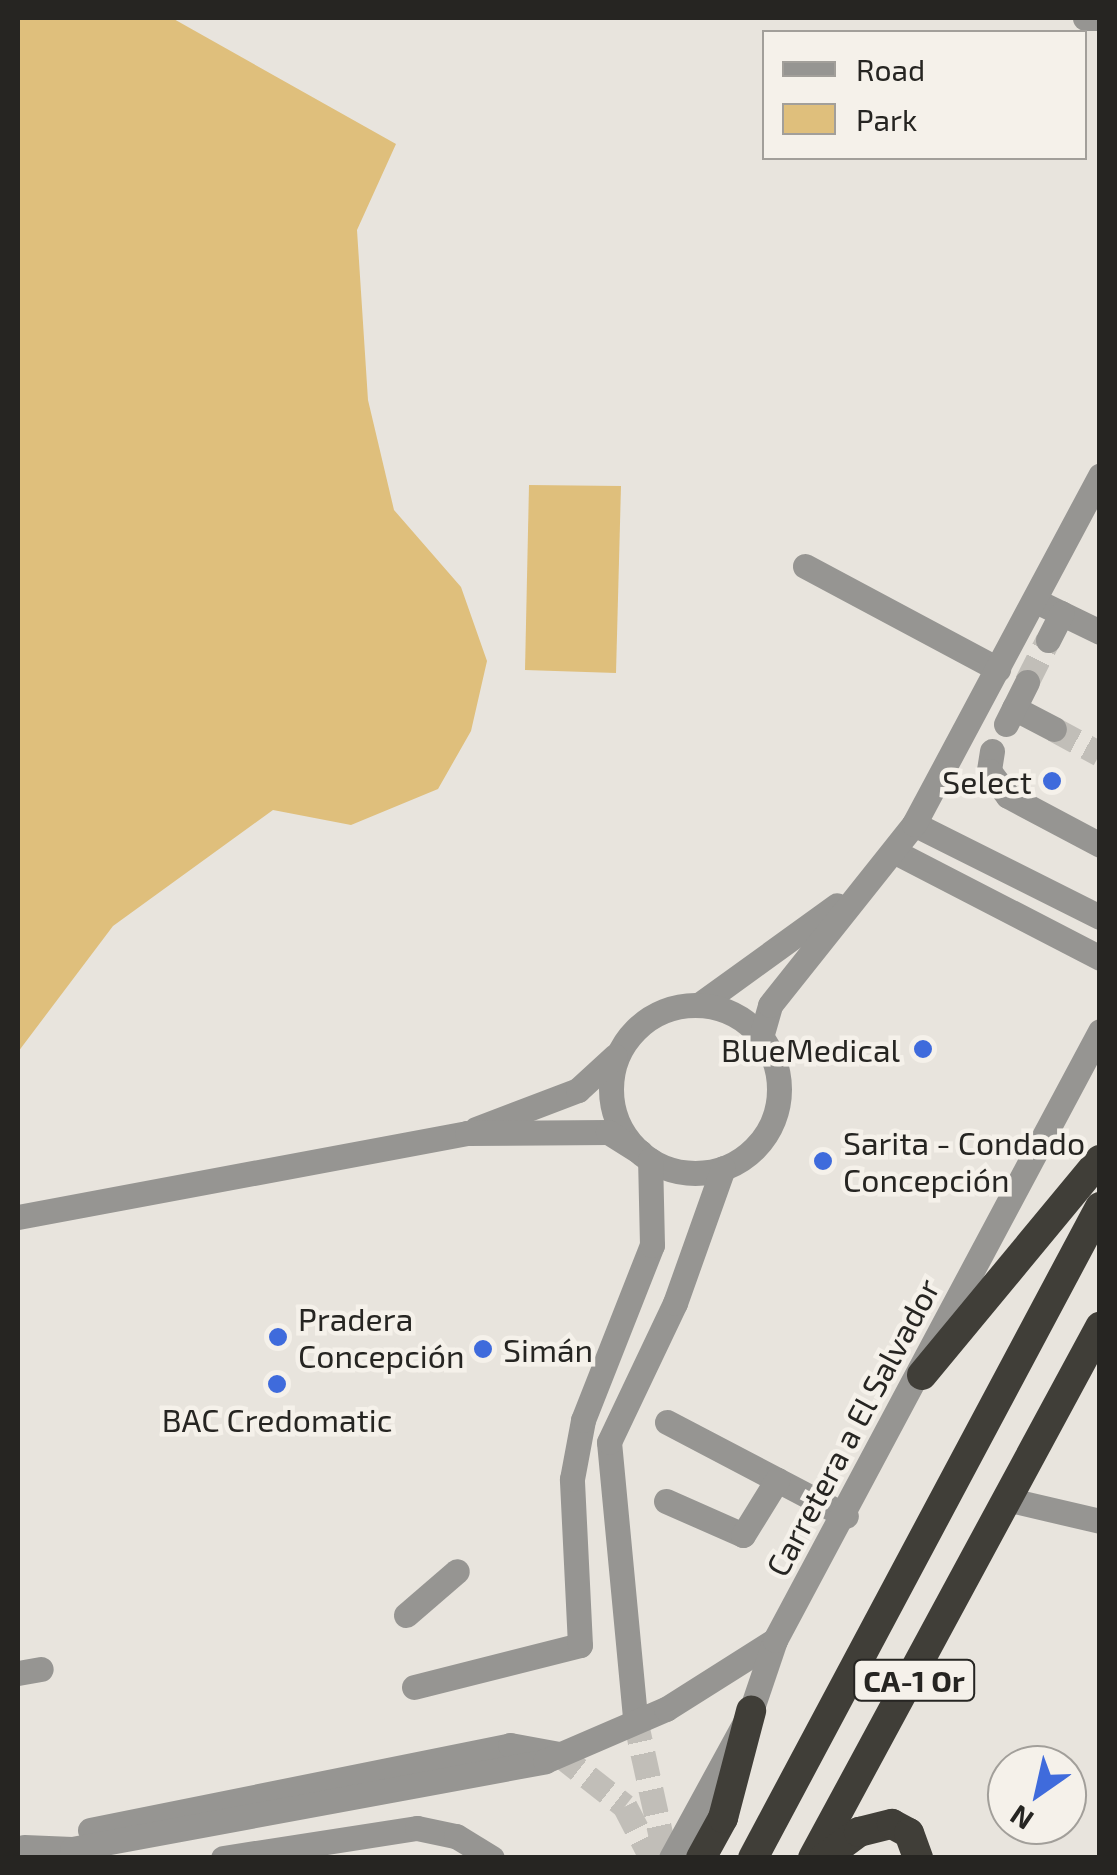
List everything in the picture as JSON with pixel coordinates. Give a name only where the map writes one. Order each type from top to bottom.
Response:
[{"type":"highway","points":[[922,1375],[1100,1160]]},
{"type":"highway","name":"CA-1 Or","points":[[753,1858],[1100,1207]]},
{"type":"highway","name":"CA-1 Or","points":[[813,1858],[1096,1341]]},
{"type":"highway","points":[[701,1858],[723,1818],[752,1711]]},
{"type":"highway","points":[[824,1858],[860,1832],[892,1824],[909,1833],[918,1858]]},
{"type":"street","points":[[1085,18],[1100,18]]},
{"type":"street","points":[[761,1037],[770,1005],[861,888],[897,853],[1100,476]]},
{"type":"street","points":[[804,566],[998,668]]},
{"type":"street","points":[[1036,601],[1100,632]]},
{"type":"street","points":[[1048,640],[1062,613]]},
{"type":"street","points":[[1027,682],[1010,716],[1054,729]]},
{"type":"street","points":[[992,751],[989,771],[1008,796],[1100,845]]},
{"type":"street","points":[[914,824],[1100,917]]},
{"type":"street","points":[[897,853],[1100,958]]},
{"type":"street","points":[[467,1133],[578,1090],[653,1015],[699,1005],[861,888]]},
{"type":"street","points":[[18,1217],[467,1133],[608,1132],[645,1156],[686,1172],[722,1168],[753,1148],[774,1119],[777,1070],[761,1037],[699,1005]]},
{"type":"street","name":"Carretera a El Salvador","points":[[671,1858],[752,1711],[775,1640],[922,1375],[1100,1031]]},
{"type":"street","points":[[414,1687],[580,1644],[571,1510],[590,1399],[652,1246],[645,1156],[612,1104],[620,1049]]},
{"type":"street","points":[[634,1717],[607,1470],[618,1410],[651,1347],[722,1168]]},
{"type":"street","points":[[590,1399],[651,1347]]},
{"type":"street","points":[[667,1422],[846,1516]]},
{"type":"street","points":[[666,1502],[742,1535],[778,1480]]},
{"type":"street","points":[[1010,1500],[1100,1520]]},
{"type":"street","points":[[406,1615],[457,1571]]},
{"type":"street","points":[[20,1848],[72,1849],[545,1761],[666,1709],[775,1640]]},
{"type":"street","points":[[20,1848],[496,1748],[560,1754]]},
{"type":"street","points":[[223,1858],[416,1828],[456,1836],[492,1858]]},
{"type":"green space","points":[[18,18],[172,18],[396,144],[357,230],[368,400],[394,510],[461,587],[487,661],[471,731],[438,789],[351,825],[273,810],[113,926],[18,1052]]},
{"type":"green space","points":[[529,485],[621,486],[616,673],[525,670]]},
{"type":"tunnel","points":[[1027,682],[1048,640]]},
{"type":"tunnel","points":[[1054,729],[1100,754]]},
{"type":"tunnel","points":[[635,1717],[666,1858]]},
{"type":"tunnel","points":[[559,1754],[625,1806],[652,1858]]},
{"type":"place","name":"Select","points":[[1052,781]]},
{"type":"place","name":"BlueMedical","points":[[923,1049]]},
{"type":"place","name":"Sarita - Condado Concepción","points":[[823,1161]]},
{"type":"place","name":"Pradera Concepción","points":[[278,1337]]},
{"type":"place","name":"Simán","points":[[483,1349]]},
{"type":"place","name":"BAC Credomatic","points":[[277,1384]]}]
